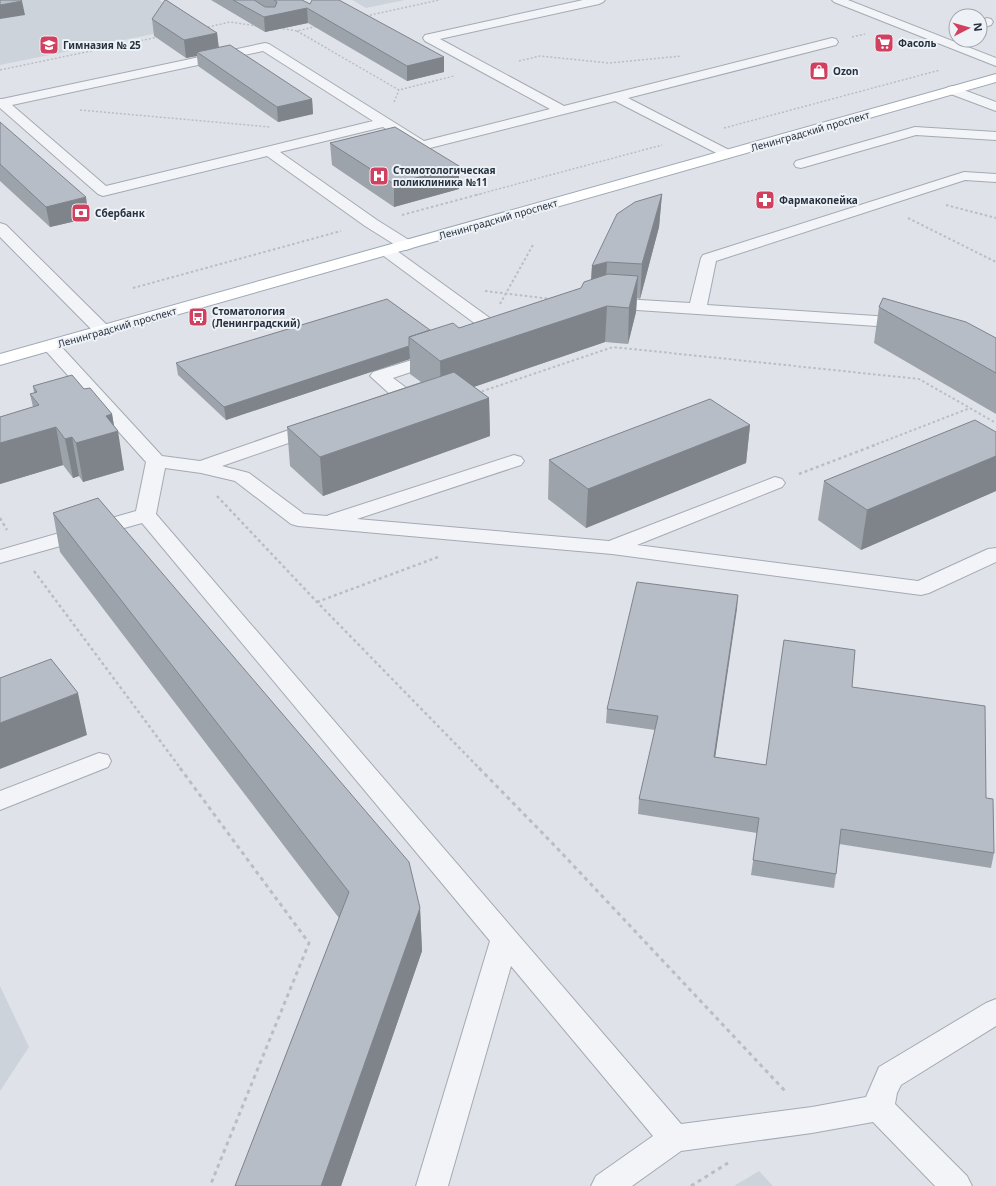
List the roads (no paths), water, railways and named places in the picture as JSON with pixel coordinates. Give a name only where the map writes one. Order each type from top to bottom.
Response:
[{"type":"main road","name":"Ленинградский проспект","points":[[0,360],[996,78]]},
{"type":"street","points":[[563,111],[429,38],[599,0]]},
{"type":"street","points":[[838,0],[996,62]]},
{"type":"street","points":[[938,39],[948,36]]},
{"type":"street","points":[[385,122],[103,191],[2,103],[265,47],[385,122],[422,146],[832,42]]},
{"type":"street","points":[[953,90],[996,107]]},
{"type":"street","points":[[617,97],[726,154]]},
{"type":"street","points":[[801,164],[915,131],[996,136]]},
{"type":"street","points":[[268,151],[406,245]]},
{"type":"street","points":[[698,309],[709,258],[964,176],[996,178]]},
{"type":"street","points":[[0,228],[103,331]]},
{"type":"street","points":[[0,252],[19,247]]},
{"type":"street","points":[[387,251],[491,334],[524,328]]},
{"type":"street","points":[[596,306],[605,303],[924,324]]},
{"type":"street","points":[[51,346],[156,461],[195,466],[242,477],[298,520],[612,548],[921,588],[996,554]]},
{"type":"street","points":[[367,409],[405,396],[379,376],[454,351]]},
{"type":"street","points":[[195,466],[329,422]]},
{"type":"street","points":[[146,515],[156,461]]},
{"type":"street","points":[[327,522],[514,461]]},
{"type":"street","points":[[612,548],[775,483]]},
{"type":"street","points":[[0,558],[146,515]]},
{"type":"street","points":[[146,515],[674,1138]]},
{"type":"street","points":[[0,801],[99,761]]},
{"type":"street","points":[[432,1186],[505,938]]},
{"type":"street","points":[[879,1108],[882,1093],[890,1076],[996,1011]]},
{"type":"street","points":[[607,1186],[674,1138],[812,1120],[879,1108]]},
{"type":"street","points":[[879,1108],[956,1186]]},
{"type":"place","name":"Фасоль","points":[[884,43]]},
{"type":"place","name":"Гимназия № 25","points":[[49,45]]},
{"type":"place","name":"Ozon","points":[[819,71]]},
{"type":"place","name":"Стомотологическая поликлиника №11","points":[[379,176]]},
{"type":"place","name":"Фармакопейка","points":[[765,200]]},
{"type":"place","name":"Сбербанк","points":[[81,213]]},
{"type":"place","name":"Стоматология (Ленинградский)","points":[[198,317]]}]
